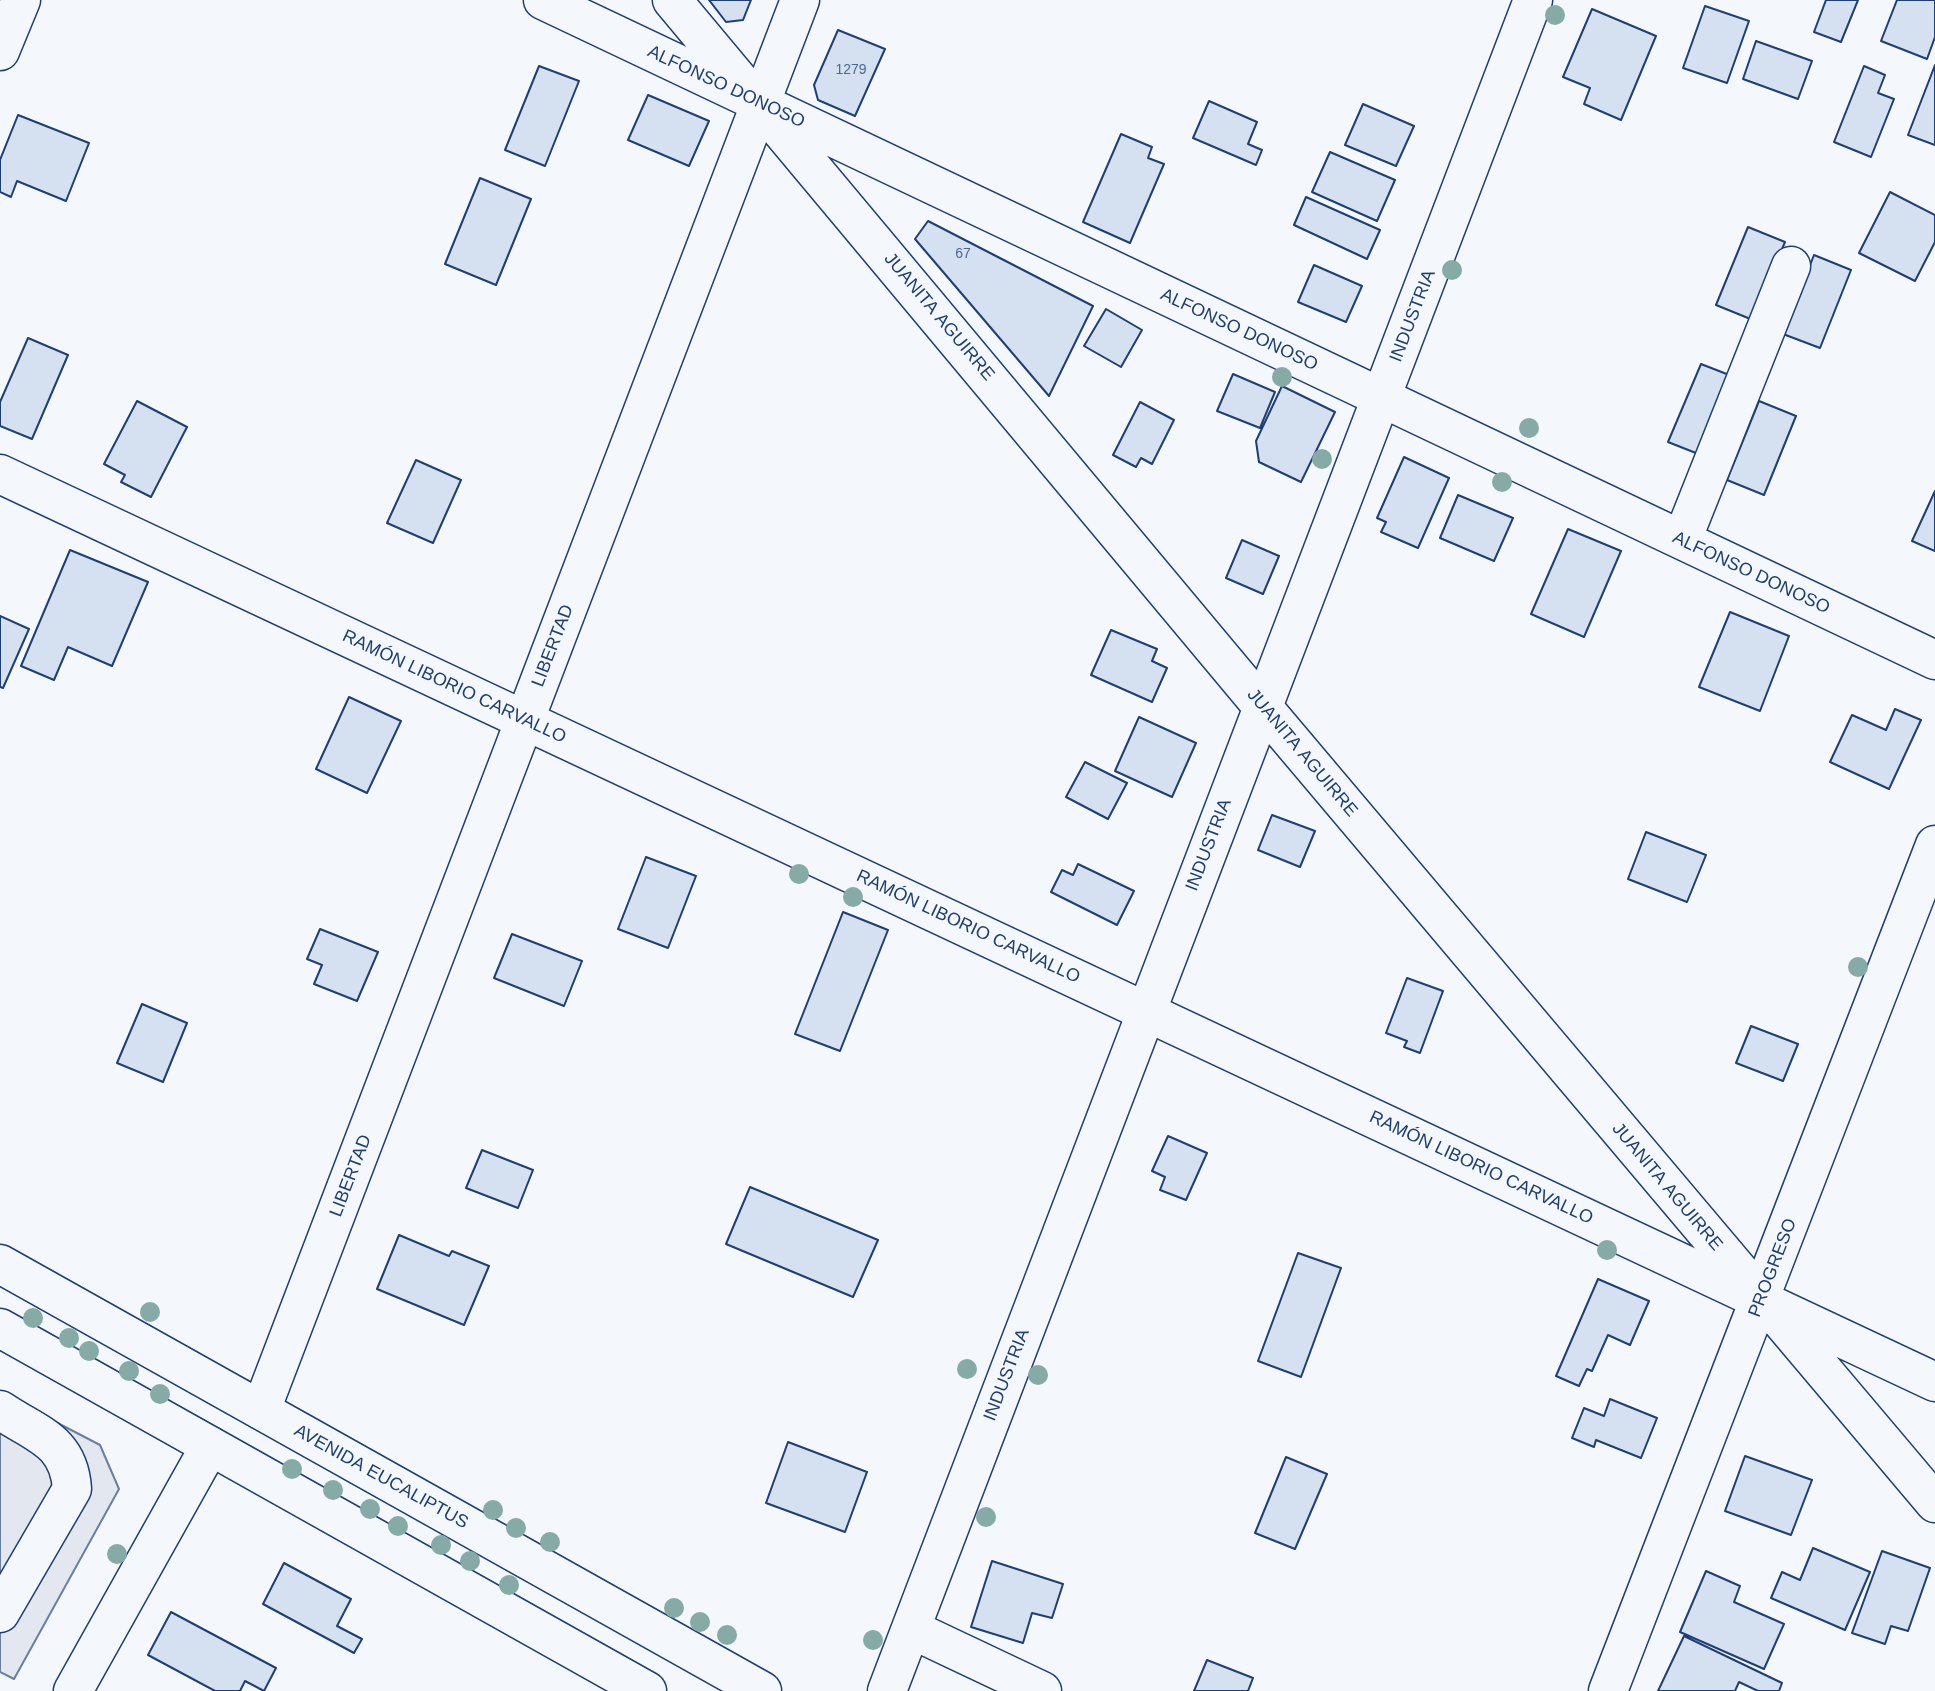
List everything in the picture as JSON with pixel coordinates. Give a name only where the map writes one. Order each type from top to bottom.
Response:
[{"type":"street","points":[[0,51],[20,0]]},
{"type":"street","name":"ALFONSO DONOSO","points":[[543,0],[1935,660]]},
{"type":"street","name":"JUANITA AGUIRRE","points":[[672,0],[1261,705],[1935,1503]]},
{"type":"street","name":"LIBERTAD","points":[[261,1410],[800,0]]},
{"type":"street","name":"INDUSTRIA","points":[[887,1691],[1261,705],[1533,0]]},
{"type":"street","points":[[1682,540],[1791,266]]},
{"type":"street","name":"RAMÓN LIBORIO CARVALLO","points":[[0,474],[1935,1382]]},
{"type":"street","name":"PROGRESO","points":[[1608,1691],[1935,845]]},
{"type":"street","name":"AVENIDA EUCALIPTUS","points":[[0,1264],[762,1691]]},
{"type":"street","points":[[0,1328],[646,1691]]},
{"type":"street","points":[[0,1613],[72,1489],[71,1469],[64,1456],[51,1442],[3,1419]]},
{"type":"street","points":[[73,1691],[210,1446]]},
{"type":"street","points":[[911,1629],[1042,1691]]},
{"type":"shaded area","points":[[0,1393],[100,1445],[119,1489],[14,1679],[0,1672]]},
{"type":"building","points":[[709,0],[751,0],[743,20],[726,22]]},
{"type":"building","points":[[1826,0],[1858,0],[1841,42],[1814,32]]},
{"type":"building","points":[[1897,0],[1935,0],[1935,37],[1927,59],[1881,41]]},
{"type":"building","points":[[1705,6],[1749,21],[1727,83],[1683,68]]},
{"type":"building","points":[[1592,9],[1656,36],[1621,120],[1584,104],[1590,88],[1563,77]]},
{"type":"building","points":[[838,30],[885,49],[855,116],[818,100],[814,85]]},
{"type":"building","points":[[1756,41],[1812,61],[1798,99],[1743,79]]},
{"type":"building","points":[[1935,65],[1935,145],[1908,135]]},
{"type":"building","points":[[539,66],[579,81],[545,166],[505,150]]},
{"type":"building","points":[[1864,66],[1885,75],[1878,93],[1894,99],[1871,157],[1834,142]]},
{"type":"building","points":[[648,95],[709,121],[689,166],[628,140]]},
{"type":"building","points":[[1209,101],[1257,122],[1248,144],[1262,150],[1256,165],[1193,138]]},
{"type":"building","points":[[1363,104],[1414,126],[1396,166],[1345,145]]},
{"type":"building","points":[[18,115],[89,143],[66,201],[17,181],[11,197],[0,192],[0,160]]},
{"type":"building","points":[[1121,134],[1152,147],[1148,158],[1164,164],[1130,243],[1083,222]]},
{"type":"building","points":[[1330,152],[1395,180],[1377,221],[1312,192]]},
{"type":"building","points":[[480,178],[531,199],[496,285],[445,264]]},
{"type":"building","points":[[1890,192],[1935,215],[1935,242],[1915,281],[1859,253]]},
{"type":"building","points":[[1306,197],[1380,230],[1367,259],[1294,225]]},
{"type":"building","points":[[928,221],[1093,306],[1049,396],[915,239]]},
{"type":"building","points":[[1748,227],[1785,242],[1753,320],[1716,305]]},
{"type":"building","points":[[1814,255],[1851,270],[1820,348],[1783,334]]},
{"type":"building","points":[[1314,265],[1362,286],[1346,322],[1298,302]]},
{"type":"building","points":[[1106,309],[1142,330],[1121,367],[1084,346]]},
{"type":"building","points":[[28,338],[68,355],[32,439],[0,426],[0,402]]},
{"type":"building","points":[[1701,364],[1737,378],[1706,457],[1668,442]]},
{"type":"building","points":[[1233,374],[1275,392],[1260,428],[1217,411]]},
{"type":"building","points":[[1282,386],[1335,412],[1301,482],[1259,462],[1256,441]]},
{"type":"building","points":[[137,401],[187,427],[151,497],[121,482],[125,475],[104,464]]},
{"type":"building","points":[[1759,401],[1796,416],[1764,495],[1727,480]]},
{"type":"building","points":[[1140,402],[1174,420],[1152,464],[1141,458],[1136,467],[1113,455]]},
{"type":"building","points":[[1404,457],[1449,478],[1418,548],[1381,532],[1386,522],[1377,518]]},
{"type":"building","points":[[416,460],[461,480],[433,543],[387,523]]},
{"type":"building","points":[[1935,491],[1935,551],[1912,541]]},
{"type":"building","points":[[1458,495],[1513,518],[1494,561],[1440,538]]},
{"type":"building","points":[[1568,529],[1621,551],[1584,637],[1531,614]]},
{"type":"building","points":[[1242,540],[1279,556],[1263,594],[1226,578]]},
{"type":"building","points":[[70,550],[148,582],[112,666],[68,647],[54,680],[21,666]]},
{"type":"building","points":[[1730,612],[1789,636],[1760,711],[1699,687]]},
{"type":"building","points":[[0,616],[29,629],[3,688],[0,687]]},
{"type":"building","points":[[1111,630],[1157,649],[1152,661],[1167,668],[1152,702],[1091,675]]},
{"type":"building","points":[[349,697],[401,721],[367,793],[316,769]]},
{"type":"building","points":[[1895,709],[1921,720],[1889,789],[1830,762],[1852,715],[1886,730]]},
{"type":"building","points":[[1139,717],[1196,743],[1172,797],[1115,771]]},
{"type":"building","points":[[1085,762],[1127,783],[1108,819],[1066,797]]},
{"type":"building","points":[[1272,815],[1315,831],[1300,867],[1258,850]]},
{"type":"building","points":[[1646,832],[1706,855],[1687,902],[1628,879]]},
{"type":"building","points":[[646,857],[696,876],[668,948],[618,929]]},
{"type":"building","points":[[1078,864],[1134,891],[1117,925],[1051,892],[1062,870],[1073,875]]},
{"type":"building","points":[[843,912],[888,930],[840,1051],[795,1034]]},
{"type":"building","points":[[320,929],[378,952],[357,1001],[314,984],[322,965],[307,959]]},
{"type":"building","points":[[512,934],[582,961],[564,1006],[494,978]]},
{"type":"building","points":[[1407,978],[1443,991],[1420,1053],[1404,1047],[1407,1041],[1386,1033]]},
{"type":"building","points":[[142,1004],[187,1023],[163,1082],[117,1063]]},
{"type":"building","points":[[1751,1026],[1798,1044],[1783,1081],[1736,1063]]},
{"type":"building","points":[[1168,1136],[1207,1153],[1186,1200],[1160,1190],[1165,1177],[1152,1171]]},
{"type":"building","points":[[482,1150],[533,1170],[518,1208],[466,1188]]},
{"type":"building","points":[[750,1187],[878,1240],[853,1297],[726,1244]]},
{"type":"building","points":[[399,1235],[449,1256],[452,1251],[489,1266],[464,1325],[377,1289]]},
{"type":"building","points":[[1298,1253],[1341,1268],[1301,1377],[1258,1361]]},
{"type":"building","points":[[1598,1279],[1649,1301],[1630,1345],[1608,1335],[1592,1371],[1587,1369],[1579,1386],[1556,1376]]},
{"type":"building","points":[[1610,1399],[1657,1418],[1641,1458],[1596,1440],[1594,1447],[1572,1438],[1584,1408],[1604,1416]]},
{"type":"building","points":[[788,1442],[867,1472],[845,1532],[766,1503]]},
{"type":"building","points":[[1745,1456],[1812,1480],[1791,1535],[1725,1511]]},
{"type":"building","points":[[1286,1457],[1327,1474],[1295,1549],[1255,1533]]},
{"type":"building","points":[[1813,1548],[1870,1572],[1845,1630],[1771,1598],[1782,1572],[1800,1580]]},
{"type":"building","points":[[1882,1551],[1930,1568],[1908,1631],[1891,1626],[1885,1644],[1852,1633]]},
{"type":"building","points":[[992,1561],[1063,1584],[1052,1618],[1032,1613],[1023,1643],[971,1627]]},
{"type":"building","points":[[284,1563],[351,1599],[337,1626],[362,1639],[354,1653],[263,1604]]},
{"type":"building","points":[[1706,1571],[1740,1586],[1734,1602],[1784,1624],[1764,1669],[1680,1632]]},
{"type":"building","points":[[171,1612],[276,1668],[264,1691],[245,1681],[240,1691],[215,1691],[148,1655]]},
{"type":"building","points":[[1684,1636],[1782,1683],[1779,1691],[1758,1691],[1739,1682],[1735,1691],[1658,1691]]},
{"type":"building","points":[[1207,1660],[1253,1678],[1248,1691],[1194,1691]]}]
